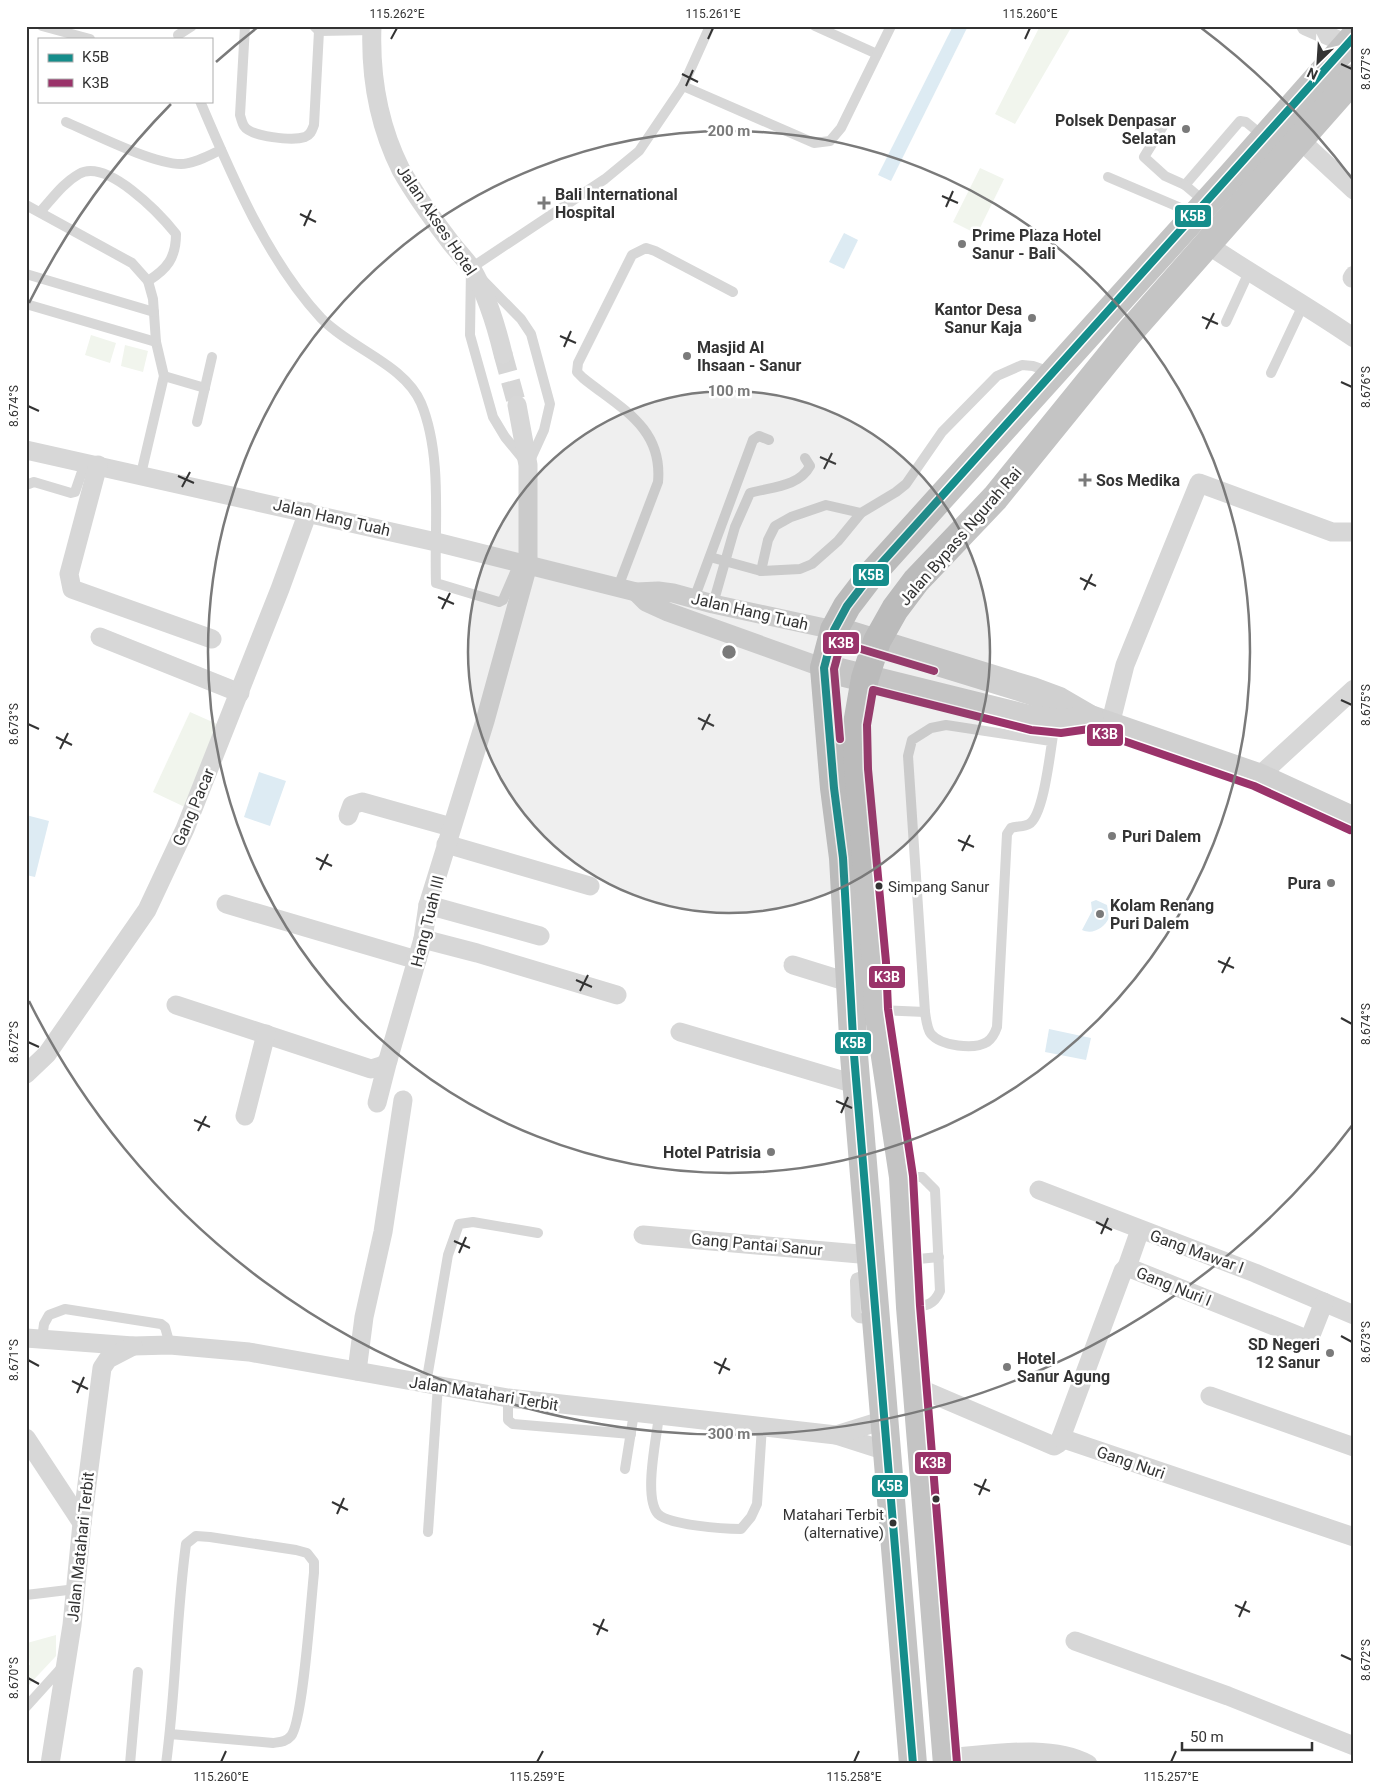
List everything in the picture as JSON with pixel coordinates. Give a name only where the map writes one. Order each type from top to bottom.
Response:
[{"type":"highway","name":"Jalan Bypass Ngurah Rai","points":[[947,1761],[916,1387],[903,1177],[878,1010],[859,971],[824,668],[834,630],[847,606],[870,576],[1232,175],[1350,41]]},
{"type":"highway","name":"Jalan Bypass Ngurah Rai","points":[[913,1764],[875,1320],[858,1085],[857,724],[865,678],[877,641],[895,609],[916,581],[995,498],[1128,334],[1354,78]]},
{"type":"highway","points":[[1232,175],[1251,195]]},
{"type":"highway","points":[[885,1437],[921,1435]]},
{"type":"main road","name":"Jalan Hang Tuah","points":[[834,630],[877,641],[1032,691],[1059,701],[1100,722],[1258,777],[1354,821]]},
{"type":"main road","name":"Jalan Hang Tuah","points":[[824,668],[1015,716],[1053,732],[1100,722]]},
{"type":"street","points":[[1306,26],[1350,41]]},
{"type":"street","name":"Jalan Akses Hotel","points":[[372,28],[372,61],[376,99],[387,137],[402,171],[448,239],[471,268],[494,318],[503,354]]},
{"type":"street","points":[[1299,139],[1354,190]]},
{"type":"street","points":[[1208,245],[1249,272],[1304,303],[1354,338]]},
{"type":"street","points":[[517,405],[528,464],[524,564]]},
{"type":"street","name":"Jalan Hang Tuah","points":[[26,450],[308,512],[627,589],[658,591],[834,630]]},
{"type":"street","points":[[92,464],[69,574],[72,589],[212,640]]},
{"type":"street","points":[[1100,722],[1199,483],[1332,532],[1354,532]]},
{"type":"street","name":"Gang Pacar","points":[[26,1074],[47,1054],[147,910],[185,829],[240,693],[308,512]]},
{"type":"street","name":"Hang Tuah III","points":[[377,1102],[423,939],[428,905],[485,721],[524,564]]},
{"type":"street","name":"Jalan Hang Tuah","points":[[627,589],[662,610],[824,668]]},
{"type":"street","points":[[100,637],[240,693]]},
{"type":"street","points":[[1258,777],[1354,689]]},
{"type":"street","points":[[348,816],[352,805],[362,802],[449,836],[590,886]]},
{"type":"street","points":[[226,904],[417,960]]},
{"type":"street","points":[[428,905],[540,936]]},
{"type":"street","points":[[423,939],[477,952],[617,996]]},
{"type":"street","points":[[793,965],[859,971]]},
{"type":"street","points":[[176,1005],[371,1069],[384,1066],[388,1060]]},
{"type":"street","points":[[680,1032],[858,1085]]},
{"type":"street","points":[[245,1116],[266,1034]]},
{"type":"street","points":[[357,1371],[364,1317],[383,1232],[403,1100]]},
{"type":"street","name":"Gang Mawar I","points":[[1039,1190],[1255,1273],[1354,1315]]},
{"type":"street","points":[[1127,1267],[1140,1230]]},
{"type":"street","name":"Gang Pantai Sanur","points":[[642,1235],[872,1264]]},
{"type":"street","name":"Gang Nuri I","points":[[1061,1438],[1123,1271],[1127,1267],[1308,1340],[1324,1302]]},
{"type":"street","name":"Jalan Matahari Terbit","points":[[34,1339],[133,1346],[170,1345],[249,1352],[508,1398],[836,1435],[885,1437]]},
{"type":"street","name":"Jalan Matahari Terbit","points":[[50,1764],[67,1661],[102,1368],[108,1359],[133,1346]]},
{"type":"street","name":"Gang Nuri","points":[[916,1387],[1054,1446],[1059,1443],[1061,1438],[1354,1538]]},
{"type":"street","points":[[1210,1396],[1354,1448]]},
{"type":"street","name":"Jalan Matahari Terbit","points":[[836,1435],[885,1437]]},
{"type":"street","points":[[26,1438],[82,1523]]},
{"type":"street","points":[[1075,1642],[1228,1696],[1354,1746]]},
{"type":"street","points":[[947,1761],[1054,1752],[1074,1756],[1088,1764]]},
{"type":"lane","points":[[42,26],[86,38]]},
{"type":"lane","points":[[178,33],[192,26]]},
{"type":"lane","points":[[245,26],[240,114],[243,126],[252,132],[266,137],[304,138],[311,133],[314,125],[316,28],[372,28]]},
{"type":"lane","points":[[471,268],[605,179],[639,151],[682,86],[710,26]]},
{"type":"lane","points":[[815,26],[877,54]]},
{"type":"lane","points":[[682,86],[814,144],[830,141],[841,128],[890,26]]},
{"type":"lane","points":[[200,102],[221,150],[260,228],[290,279],[337,334],[400,374],[420,401],[430,433],[436,508],[436,583],[499,602],[503,600],[524,564]]},
{"type":"lane","points":[[1185,185],[1240,121],[1246,122],[1265,138]]},
{"type":"lane","points":[[66,122],[148,157],[168,163],[183,164],[221,150]]},
{"type":"lane","points":[[1165,123],[1144,157],[1165,176],[1185,185],[1201,209]]},
{"type":"lane","points":[[40,212],[69,181],[80,173],[89,170],[105,175],[126,187],[144,199],[176,234],[175,251],[168,267],[148,281]]},
{"type":"lane","points":[[1108,177],[1201,209]]},
{"type":"lane","points":[[26,205],[132,263],[148,281],[154,312],[156,342],[164,376],[141,474]]},
{"type":"lane","points":[[627,589],[658,482],[660,464],[656,448],[640,423],[583,378],[577,372],[578,363],[632,255],[639,250],[646,248],[655,251],[733,292]]},
{"type":"lane","points":[[471,268],[520,319],[531,334],[550,404],[544,430],[528,464],[505,437],[493,417],[470,335],[471,268]]},
{"type":"lane","points":[[1226,322],[1249,272]]},
{"type":"lane","points":[[26,274],[154,312]]},
{"type":"lane","points":[[1271,374],[1304,303]]},
{"type":"lane","points":[[26,304],[156,342]]},
{"type":"lane","points":[[197,422],[212,356]]},
{"type":"lane","points":[[710,557],[761,571],[800,569],[812,564],[838,541],[861,513],[906,484],[942,432],[997,376],[1022,364],[1054,373]]},
{"type":"lane","points":[[164,376],[205,388]]},
{"type":"lane","points":[[694,599],[753,440],[758,436],[769,440]]},
{"type":"lane","points":[[736,484],[750,493],[796,481],[805,476],[810,466],[805,458]]},
{"type":"lane","points":[[26,485],[34,482],[71,493],[75,492],[92,464]]},
{"type":"lane","points":[[713,604],[724,562],[750,493]]},
{"type":"lane","points":[[761,571],[768,540],[775,526],[826,505],[861,513]]},
{"type":"lane","points":[[946,725],[1053,732],[1041,804],[1034,820],[1029,825],[1010,828],[1007,834],[998,1027],[992,1038],[984,1044],[973,1045],[938,1040],[929,1030],[925,1012],[908,756],[912,740],[931,728],[946,725]]},
{"type":"lane","points":[[878,1010],[925,1012]]},
{"type":"lane","points":[[903,1177],[922,1177],[935,1190],[939,1257],[940,1291],[937,1299],[926,1306],[910,1306]]},
{"type":"lane","points":[[428,1532],[432,1385],[448,1255],[459,1224],[473,1222],[538,1233]]},
{"type":"lane","points":[[907,1260],[939,1257]]},
{"type":"lane","points":[[34,1339],[49,1315],[65,1309],[161,1324],[166,1327],[170,1345]]},
{"type":"lane","points":[[508,1398],[508,1420],[512,1424],[631,1434]]},
{"type":"lane","points":[[625,1469],[634,1413]]},
{"type":"lane","points":[[659,1415],[651,1488],[653,1504],[658,1514],[672,1520],[723,1529],[741,1529],[751,1518],[757,1504],[762,1426]]},
{"type":"lane","points":[[166,1764],[170,1734],[180,1588],[186,1544],[196,1536],[210,1536],[307,1553],[314,1562],[313,1582],[298,1713],[291,1736],[283,1742],[273,1743],[170,1734]]},
{"type":"lane","points":[[26,1594],[76,1589]]},
{"type":"lane","points":[[26,1707],[67,1661]]},
{"type":"lane","points":[[130,1764],[138,1672]]},
{"type":"shaded area","points":[[953,26],[968,26],[891,181],[878,175]]},
{"type":"shaded area","points":[[1040,26],[1072,26],[1015,124],[995,114]]},
{"type":"shaded area","points":[[980,168],[1004,179],[977,234],[953,222]]},
{"type":"shaded area","points":[[844,233],[858,240],[844,269],[829,262]]},
{"type":"shaded area","points":[[91,335],[116,343],[110,363],[85,355]]},
{"type":"shaded area","points":[[125,345],[148,351],[143,372],[121,366]]},
{"type":"shaded area","points":[[190,712],[226,728],[189,809],[153,792]]},
{"type":"shaded area","points":[[259,772],[286,781],[270,826],[244,817]]},
{"type":"shaded area","points":[[26,815],[49,821],[35,877],[26,875]]},
{"type":"shaded area","name":"Kolam Renang Puri Dalem","points":[[1096,900],[1107,905],[1109,918],[1098,930],[1090,932],[1082,930],[1092,911],[1091,902]]},
{"type":"shaded area","points":[[1049,1029],[1091,1038],[1086,1060],[1045,1052]]},
{"type":"shaded area","points":[[56,1635],[56,1656],[26,1688],[26,1666],[30,1665],[27,1643]]},
{"type":"tunnel","points":[[503,354],[517,405]]},
{"type":"transit line","name":"K5B","points":[[913,1764],[854,1055],[843,858],[834,788],[824,668],[834,630],[847,606],[870,576],[1354,37]]},
{"type":"transit line","name":"K3B","points":[[840,739],[834,669],[841,643],[934,671]]},
{"type":"transit line","name":"K3B","points":[[957,1763],[920,1306],[913,1176],[888,1009],[886,962],[868,769],[867,725],[873,690],[1031,730],[1061,733],[1089,729],[1254,786],[1350,830]]},
{"type":"place","name":"Polsek Denpasar Selatan","points":[[1186,129]]},
{"type":"place","name":"Bali International Hospital","points":[[544,203]]},
{"type":"place","name":"Prime Plaza Hotel Sanur - Bali","points":[[962,244]]},
{"type":"place","name":"Kantor Desa Sanur Kaja","points":[[1032,318]]},
{"type":"place","name":"Masjid Al Ihsaan - Sanur","points":[[687,356]]},
{"type":"place","name":"Sos Medika","points":[[1085,480]]},
{"type":"place","name":"Puri Dalem","points":[[1112,836]]},
{"type":"place","name":"Pura","points":[[1331,883]]},
{"type":"place","name":"Simpang Sanur","points":[[879,886]]},
{"type":"place","name":"Kolam Renang Puri Dalem","points":[[1100,914]]},
{"type":"place","name":"Hotel Patrisia","points":[[771,1152]]},
{"type":"place","name":"SD Negeri 12 Sanur","points":[[1330,1353]]},
{"type":"place","name":"Hotel Sanur Agung","points":[[1007,1367]]},
{"type":"place","name":"Matahari Terbit (alternative)","points":[[893,1523]]}]
